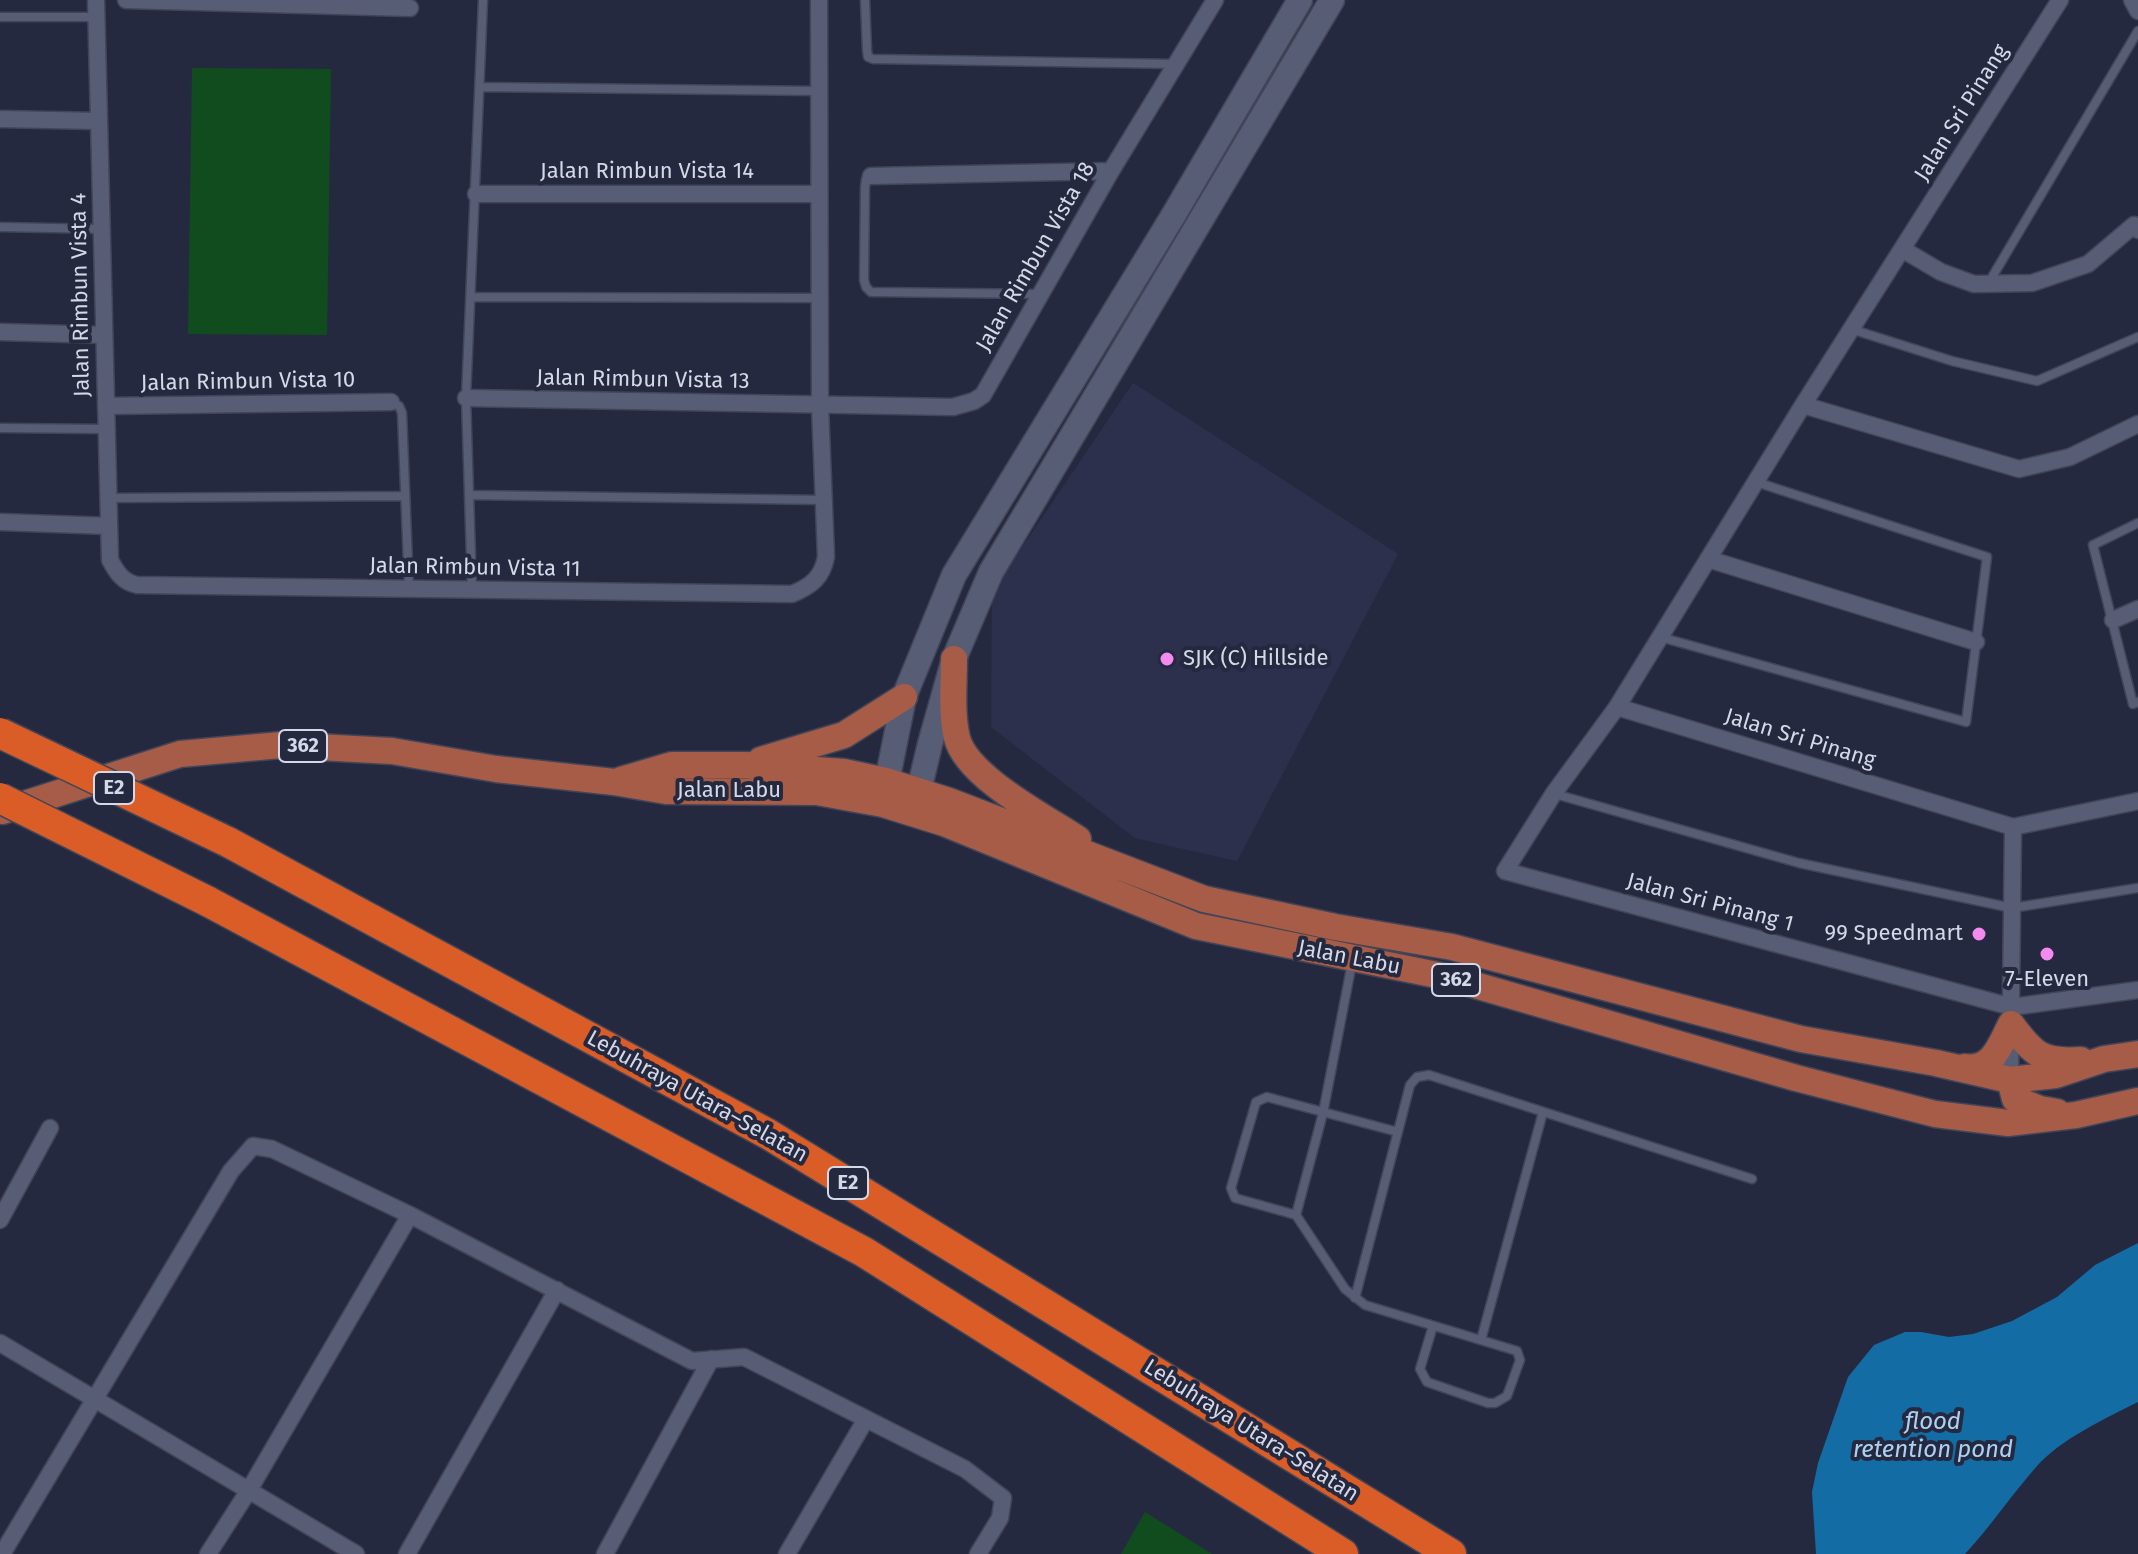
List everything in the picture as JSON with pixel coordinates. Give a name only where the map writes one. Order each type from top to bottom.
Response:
[{"type":"highway","name":"Lebuhraya Utara–Selatan","points":[[0,733],[228,842],[768,1134],[1451,1554]]},
{"type":"highway","name":"E2","points":[[0,798],[207,901],[864,1252],[1343,1554]]},
{"type":"main road","points":[[954,659],[953,720],[966,758],[986,778],[1124,869]]},
{"type":"main road","points":[[746,765],[844,735],[904,697]]},
{"type":"main road","name":"Jalan Labu","points":[[0,812],[180,754],[281,745],[392,751],[496,769],[666,791],[884,792]]},
{"type":"main road","name":"Jalan Labu","points":[[614,782],[672,765],[746,765],[844,772],[884,792],[1124,869],[1204,899],[1335,927],[1452,947],[1801,1039],[1936,1063],[2010,1080],[2056,1075],[2104,1059],[2138,1054]]},
{"type":"main road","name":"Jalan Labu","points":[[916,801],[1196,926],[1447,977],[1796,1078],[1935,1114],[2008,1123],[2076,1115],[2138,1101]]},
{"type":"main road","points":[[1936,1063],[1976,1069],[1998,1052],[2012,1015]]},
{"type":"main road","points":[[2012,1015],[2037,1056],[2062,1061],[2104,1059]]},
{"type":"main road","points":[[2010,1080],[2015,1099],[2040,1109],[2076,1115]]},
{"type":"street","points":[[126,0],[414,6]]},
{"type":"street","points":[[819,0],[818,298],[824,500]]},
{"type":"street","name":"Jalan Rimbun Vista 18","points":[[820,406],[953,407],[983,395],[1111,171],[1215,0]]},
{"type":"street","points":[[884,792],[904,697],[954,575],[1300,0]]},
{"type":"street","points":[[916,801],[954,659],[991,572],[1332,0]]},
{"type":"street","name":"Jalan Sri Pinang","points":[[2060,0],[1803,405],[1617,707],[2013,827],[2137,805]]},
{"type":"street","points":[[2132,0],[2138,11]]},
{"type":"street","name":"Jalan Rimbun Vista 4","points":[[96,8],[110,560],[117,573],[128,583]]},
{"type":"street","points":[[0,119],[99,121]]},
{"type":"street","points":[[871,176],[1111,171]]},
{"type":"street","name":"Jalan Rimbun Vista 14","points":[[476,194],[818,194]]},
{"type":"street","points":[[1902,249],[1941,272],[1974,284],[2032,283],[2088,264],[2137,224]]},
{"type":"street","points":[[0,332],[104,335]]},
{"type":"street","points":[[1075,378],[1101,392]]},
{"type":"street","name":"Jalan Rimbun Vista 13","points":[[466,398],[820,406]]},
{"type":"street","name":"Jalan Rimbun Vista 10","points":[[106,406],[391,402]]},
{"type":"street","points":[[1803,405],[2019,469],[2070,457],[2138,424]]},
{"type":"street","name":"Jalan Rimbun Vista 11","points":[[128,583],[792,594],[817,579],[824,570],[824,500]]},
{"type":"street","points":[[0,522],[109,526]]},
{"type":"street","points":[[1708,559],[1976,642]]},
{"type":"street","points":[[2113,620],[2138,609]]},
{"type":"street","points":[[1554,793],[1617,707]]},
{"type":"street","name":"Jalan Sri Pinang 1","points":[[1554,793],[1505,871],[2012,1015],[2138,990]]},
{"type":"street","points":[[2010,1080],[2013,827]]},
{"type":"street","points":[[0,1220],[50,1128]]},
{"type":"street","points":[[2,1554],[231,1171],[253,1146],[272,1149],[410,1215],[692,1361],[744,1357],[965,1469],[1003,1498],[1000,1518],[978,1554]]},
{"type":"street","points":[[208,1554],[249,1490],[410,1215]]},
{"type":"street","points":[[407,1554],[557,1290]]},
{"type":"street","points":[[0,1343],[356,1554]]},
{"type":"street","points":[[605,1554],[711,1359]]},
{"type":"street","points":[[787,1554],[866,1419]]},
{"type":"lane","points":[[472,590],[466,398],[483,0]]},
{"type":"lane","points":[[865,0],[867,50],[868,57],[873,59],[1176,64]]},
{"type":"lane","points":[[0,17],[96,8]]},
{"type":"lane","points":[[1988,284],[2138,31]]},
{"type":"lane","points":[[480,87],[818,91]]},
{"type":"lane","points":[[871,176],[866,179],[865,188],[864,280],[871,292],[1040,294]]},
{"type":"lane","points":[[0,227],[102,229]]},
{"type":"lane","points":[[471,297],[818,298]]},
{"type":"lane","points":[[1851,329],[1952,361],[2037,381],[2138,337]]},
{"type":"lane","points":[[391,402],[399,406],[402,413],[409,589]]},
{"type":"lane","points":[[0,428],[106,429]]},
{"type":"lane","points":[[1660,637],[1966,722],[1987,557],[1756,482]]},
{"type":"lane","points":[[469,495],[824,500]]},
{"type":"lane","points":[[108,498],[405,496]]},
{"type":"lane","points":[[2138,523],[2093,545],[2133,704],[2138,702]]},
{"type":"lane","points":[[1554,793],[1799,863],[2012,908],[2138,888]]},
{"type":"lane","points":[[1296,1215],[1323,1113],[1353,959]]},
{"type":"lane","points":[[1355,1298],[1410,1085],[1417,1077],[1429,1075],[1752,1179]]},
{"type":"lane","points":[[1398,1132],[1267,1097],[1259,1098],[1231,1188],[1235,1198],[1296,1215],[1345,1289],[1365,1305],[1517,1351],[1521,1355],[1507,1396],[1495,1403],[1488,1403],[1427,1382],[1421,1376],[1420,1369],[1433,1326]]},
{"type":"lane","points":[[1481,1340],[1543,1112]]},
{"type":"shaded area","name":"SJK (C) Hillside","points":[[1133,383],[1398,554],[1237,861],[1135,838],[991,727],[992,592]]},
{"type":"green space","points":[[192,68],[331,69],[327,335],[188,334]]},
{"type":"green space","points":[[1145,1512],[1212,1554],[1121,1554]]},
{"type":"water","name":"flood retention pond","points":[[2138,1243],[2138,1402],[2084,1430],[2047,1456],[1965,1554],[1816,1554],[1812,1492],[1818,1463],[1848,1377],[1874,1345],[1905,1332],[1949,1337],[1973,1334],[2012,1321],[2057,1297],[2095,1265]]},
{"type":"place","name":"SJK (C) Hillside","points":[[1167,659]]},
{"type":"place","name":"99 Speedmart","points":[[1979,934]]},
{"type":"place","name":"7-Eleven","points":[[2047,954]]}]
